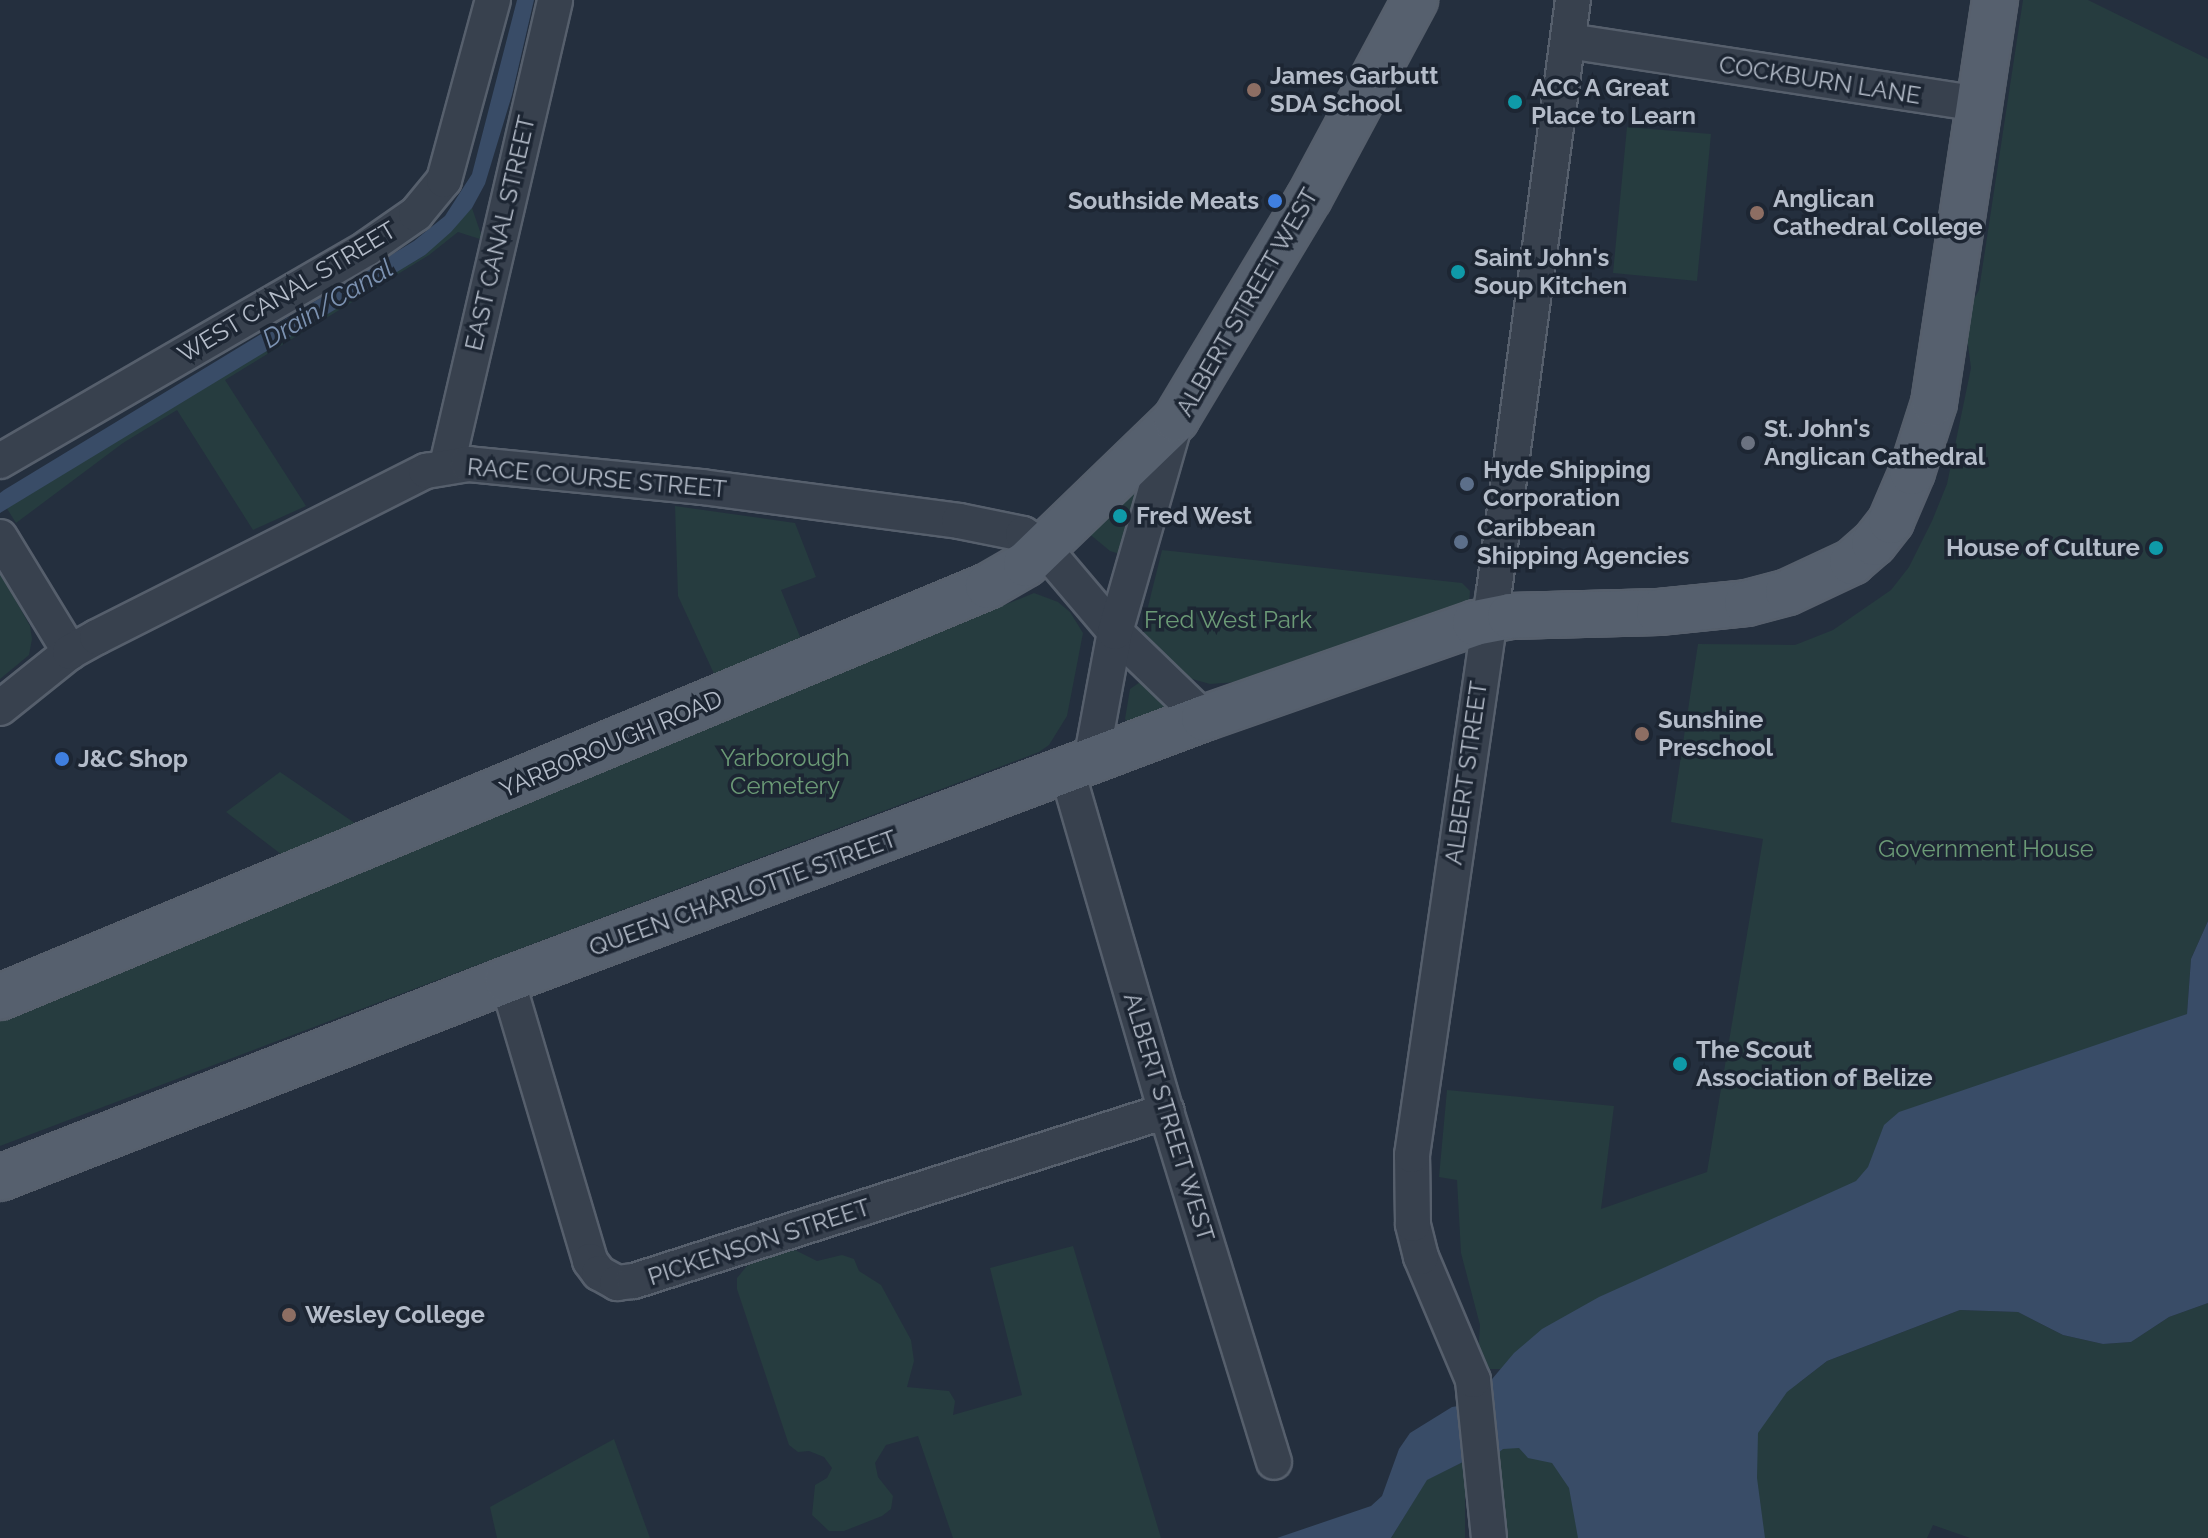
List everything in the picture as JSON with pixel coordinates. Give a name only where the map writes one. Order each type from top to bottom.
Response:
[{"type":"main road","name":"ALBERT STREET WEST","points":[[1176,419],[1309,198],[1415,0]]},
{"type":"main road","name":"QUEEN CHARLOTTE STREET","points":[[0,1178],[507,980],[1204,718],[1489,618],[1659,612],[1747,603],[1823,578],[1852,562],[1874,543],[1891,521],[1904,493],[1934,403],[1995,0]]},
{"type":"main road","name":"YARBOROUGH ROAD","points":[[0,997],[988,586],[1026,564],[1176,419]]},
{"type":"street","name":"WEST CANAL STREET","points":[[0,461],[367,248],[416,214],[444,180],[493,0]]},
{"type":"street","name":"EAST CANAL STREET","points":[[447,465],[555,0]]},
{"type":"street","name":"ALBERT STREET","points":[[1489,1538],[1474,1389],[1447,1314],[1421,1257],[1411,1188],[1412,1155],[1573,0]]},
{"type":"street","name":"COCKBURN LANE","points":[[1568,41],[1978,104]]},
{"type":"street","name":"ALBERT STREET WEST","points":[[1176,419],[1079,766],[1166,1111],[1274,1462]]},
{"type":"street","name":"RACE COURSE STREET","points":[[0,708],[70,652],[426,471],[447,465],[508,467],[657,482],[1009,529],[1043,547],[1115,632],[1204,718]]},
{"type":"street","points":[[0,537],[70,652]]},
{"type":"street","name":"PICKENSON STREET","points":[[507,980],[590,1261],[599,1273],[617,1283],[648,1277],[1166,1111]]},
{"type":"green space","name":"Government House","points":[[2023,0],[2088,0],[2208,59],[2208,921],[2191,959],[2187,1014],[1910,1165],[1507,1369],[1489,1369],[1478,1355],[1480,1325],[1461,1253],[1457,1180],[1439,1177],[1447,1090],[1614,1106],[1601,1209],[1707,1172],[1763,839],[1671,822],[1698,644],[1795,645],[1833,630],[1891,590],[1909,567],[1947,484],[1971,368],[1967,338],[1971,305],[1979,290]]},
{"type":"green space","points":[[1627,127],[1711,134],[1697,281],[1613,273]]},
{"type":"green space","points":[[472,208],[483,240],[458,232],[429,255],[225,380],[306,506],[253,530],[177,410],[123,443],[16,523],[6,507],[425,255]]},
{"type":"green space","name":"Fred West Park","points":[[1136,486],[1140,491],[1123,555],[1110,551],[1087,532]]},
{"type":"green space","points":[[675,506],[795,523],[816,577],[781,590],[803,644],[716,678],[678,596]]},
{"type":"green space","name":"Fred West Park","points":[[1162,550],[1462,583],[1470,591],[1469,604],[1238,682],[1210,684],[1178,675],[1144,637],[1144,623]]},
{"type":"green space","points":[[0,572],[30,626],[32,639],[29,655],[0,679]]},
{"type":"green space","name":"Yarborough Cemetery","points":[[1034,593],[1058,602],[1070,612],[1083,633],[1067,716],[1049,745],[1039,752],[0,1146],[0,1017]]},
{"type":"green space","points":[[1140,682],[1161,698],[1166,710],[1129,723],[1125,719],[1130,689]]},
{"type":"green space","points":[[280,772],[362,828],[286,858],[226,812]]},
{"type":"green space","points":[[1073,1246],[1161,1538],[953,1538],[918,1436],[886,1445],[875,1463],[878,1477],[893,1496],[891,1509],[882,1516],[844,1531],[829,1531],[812,1515],[815,1485],[827,1478],[832,1468],[824,1457],[809,1451],[798,1452],[789,1445],[737,1289],[737,1278],[746,1267],[758,1258],[793,1249],[817,1261],[842,1255],[854,1259],[859,1271],[881,1285],[911,1340],[914,1361],[907,1387],[949,1391],[955,1401],[953,1415],[1022,1395],[990,1268]]},
{"type":"green space","points":[[2208,1303],[2208,1538],[1970,1538],[1933,1525],[1927,1538],[1688,1538],[1703,1378],[1800,1382],[1827,1361],[1960,1310],[2018,1312],[2063,1335],[2103,1344],[2131,1342],[2169,1317]]},
{"type":"green space","points":[[1523,1422],[1607,1538],[1499,1538],[1493,1457]]},
{"type":"green space","points":[[614,1439],[650,1538],[497,1538],[490,1507]]},
{"type":"green space","points":[[1465,1461],[1465,1538],[1391,1538],[1426,1480]]},
{"type":"water","name":"Drain/Canal","points":[[517,0],[534,0],[512,95],[485,184],[472,208],[451,232],[425,255],[0,513],[0,493],[4,490],[414,241],[445,216],[472,174]]},
{"type":"water","points":[[2208,921],[2208,1303],[2169,1317],[2131,1342],[2103,1344],[2063,1335],[2018,1312],[1960,1310],[1827,1361],[1787,1392],[1758,1433],[1757,1478],[1765,1538],[1578,1538],[1569,1488],[1552,1463],[1528,1458],[1519,1448],[1503,1449],[1493,1457],[1465,1461],[1427,1480],[1391,1538],[1277,1538],[1371,1506],[1382,1496],[1399,1449],[1410,1433],[1452,1407],[1471,1404],[1514,1353],[1542,1329],[1599,1297],[1856,1181],[1868,1167],[1884,1125],[1899,1112],[2187,1014],[2191,959]]},
{"type":"place","name":"James Garbutt SDA School","points":[[1254,90]]},
{"type":"place","name":"ACC A Great Place to Learn","points":[[1515,102]]},
{"type":"place","name":"Southside Meats","points":[[1275,201]]},
{"type":"place","name":"Anglican Cathedral College","points":[[1757,213]]},
{"type":"place","name":"Saint John's Soup Kitchen","points":[[1458,272]]},
{"type":"place","name":"St. John's Anglican Cathedral","points":[[1748,443]]},
{"type":"place","name":"Hyde Shipping Corporation","points":[[1467,484]]},
{"type":"place","name":"Fred West","points":[[1120,516]]},
{"type":"place","name":"Caribbean Shipping Agencies","points":[[1461,542]]},
{"type":"place","name":"House of Culture","points":[[2156,548]]},
{"type":"place","name":"Sunshine Preschool","points":[[1642,734]]},
{"type":"place","name":"J&C Shop","points":[[62,759]]},
{"type":"place","name":"The Scout Association of Belize","points":[[1680,1064]]},
{"type":"place","name":"Wesley College","points":[[289,1315]]}]
